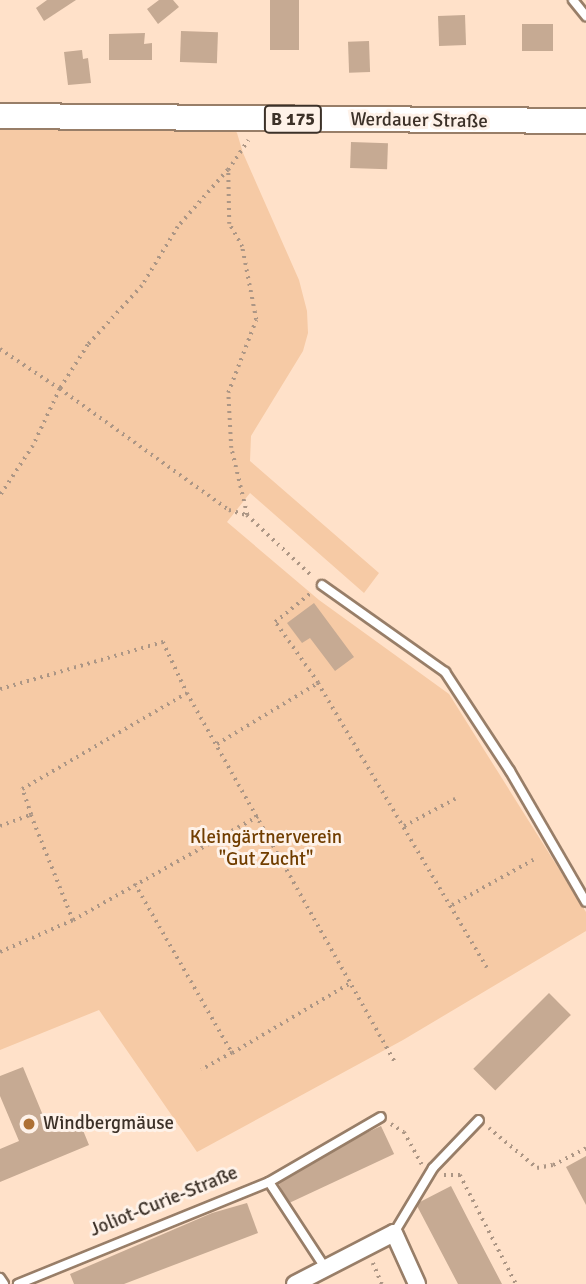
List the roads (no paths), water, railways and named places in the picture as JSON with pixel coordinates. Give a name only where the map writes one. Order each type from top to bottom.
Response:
[{"type":"main road","name":"Werdauer Straße","points":[[0,116],[586,121]]},
{"type":"street","points":[[295,1284],[319,1276],[394,1233],[417,1284]]},
{"type":"lane","points":[[573,0],[586,16]]},
{"type":"lane","points":[[322,585],[445,672],[510,771],[586,902]]},
{"type":"lane","points":[[269,1182],[381,1117]]},
{"type":"lane","points":[[394,1233],[428,1175],[479,1120]]},
{"type":"lane","name":"Joliot-Curie-Straße","points":[[18,1284],[269,1182],[319,1276]]},
{"type":"lane","points":[[0,1278],[4,1284]]},
{"type":"place","name":"Windbergmäuse","points":[[29,1124]]},
{"type":"park label","name":"Kleingärtnerverein \"Gut Zucht\"","points":[[266,849]]}]
